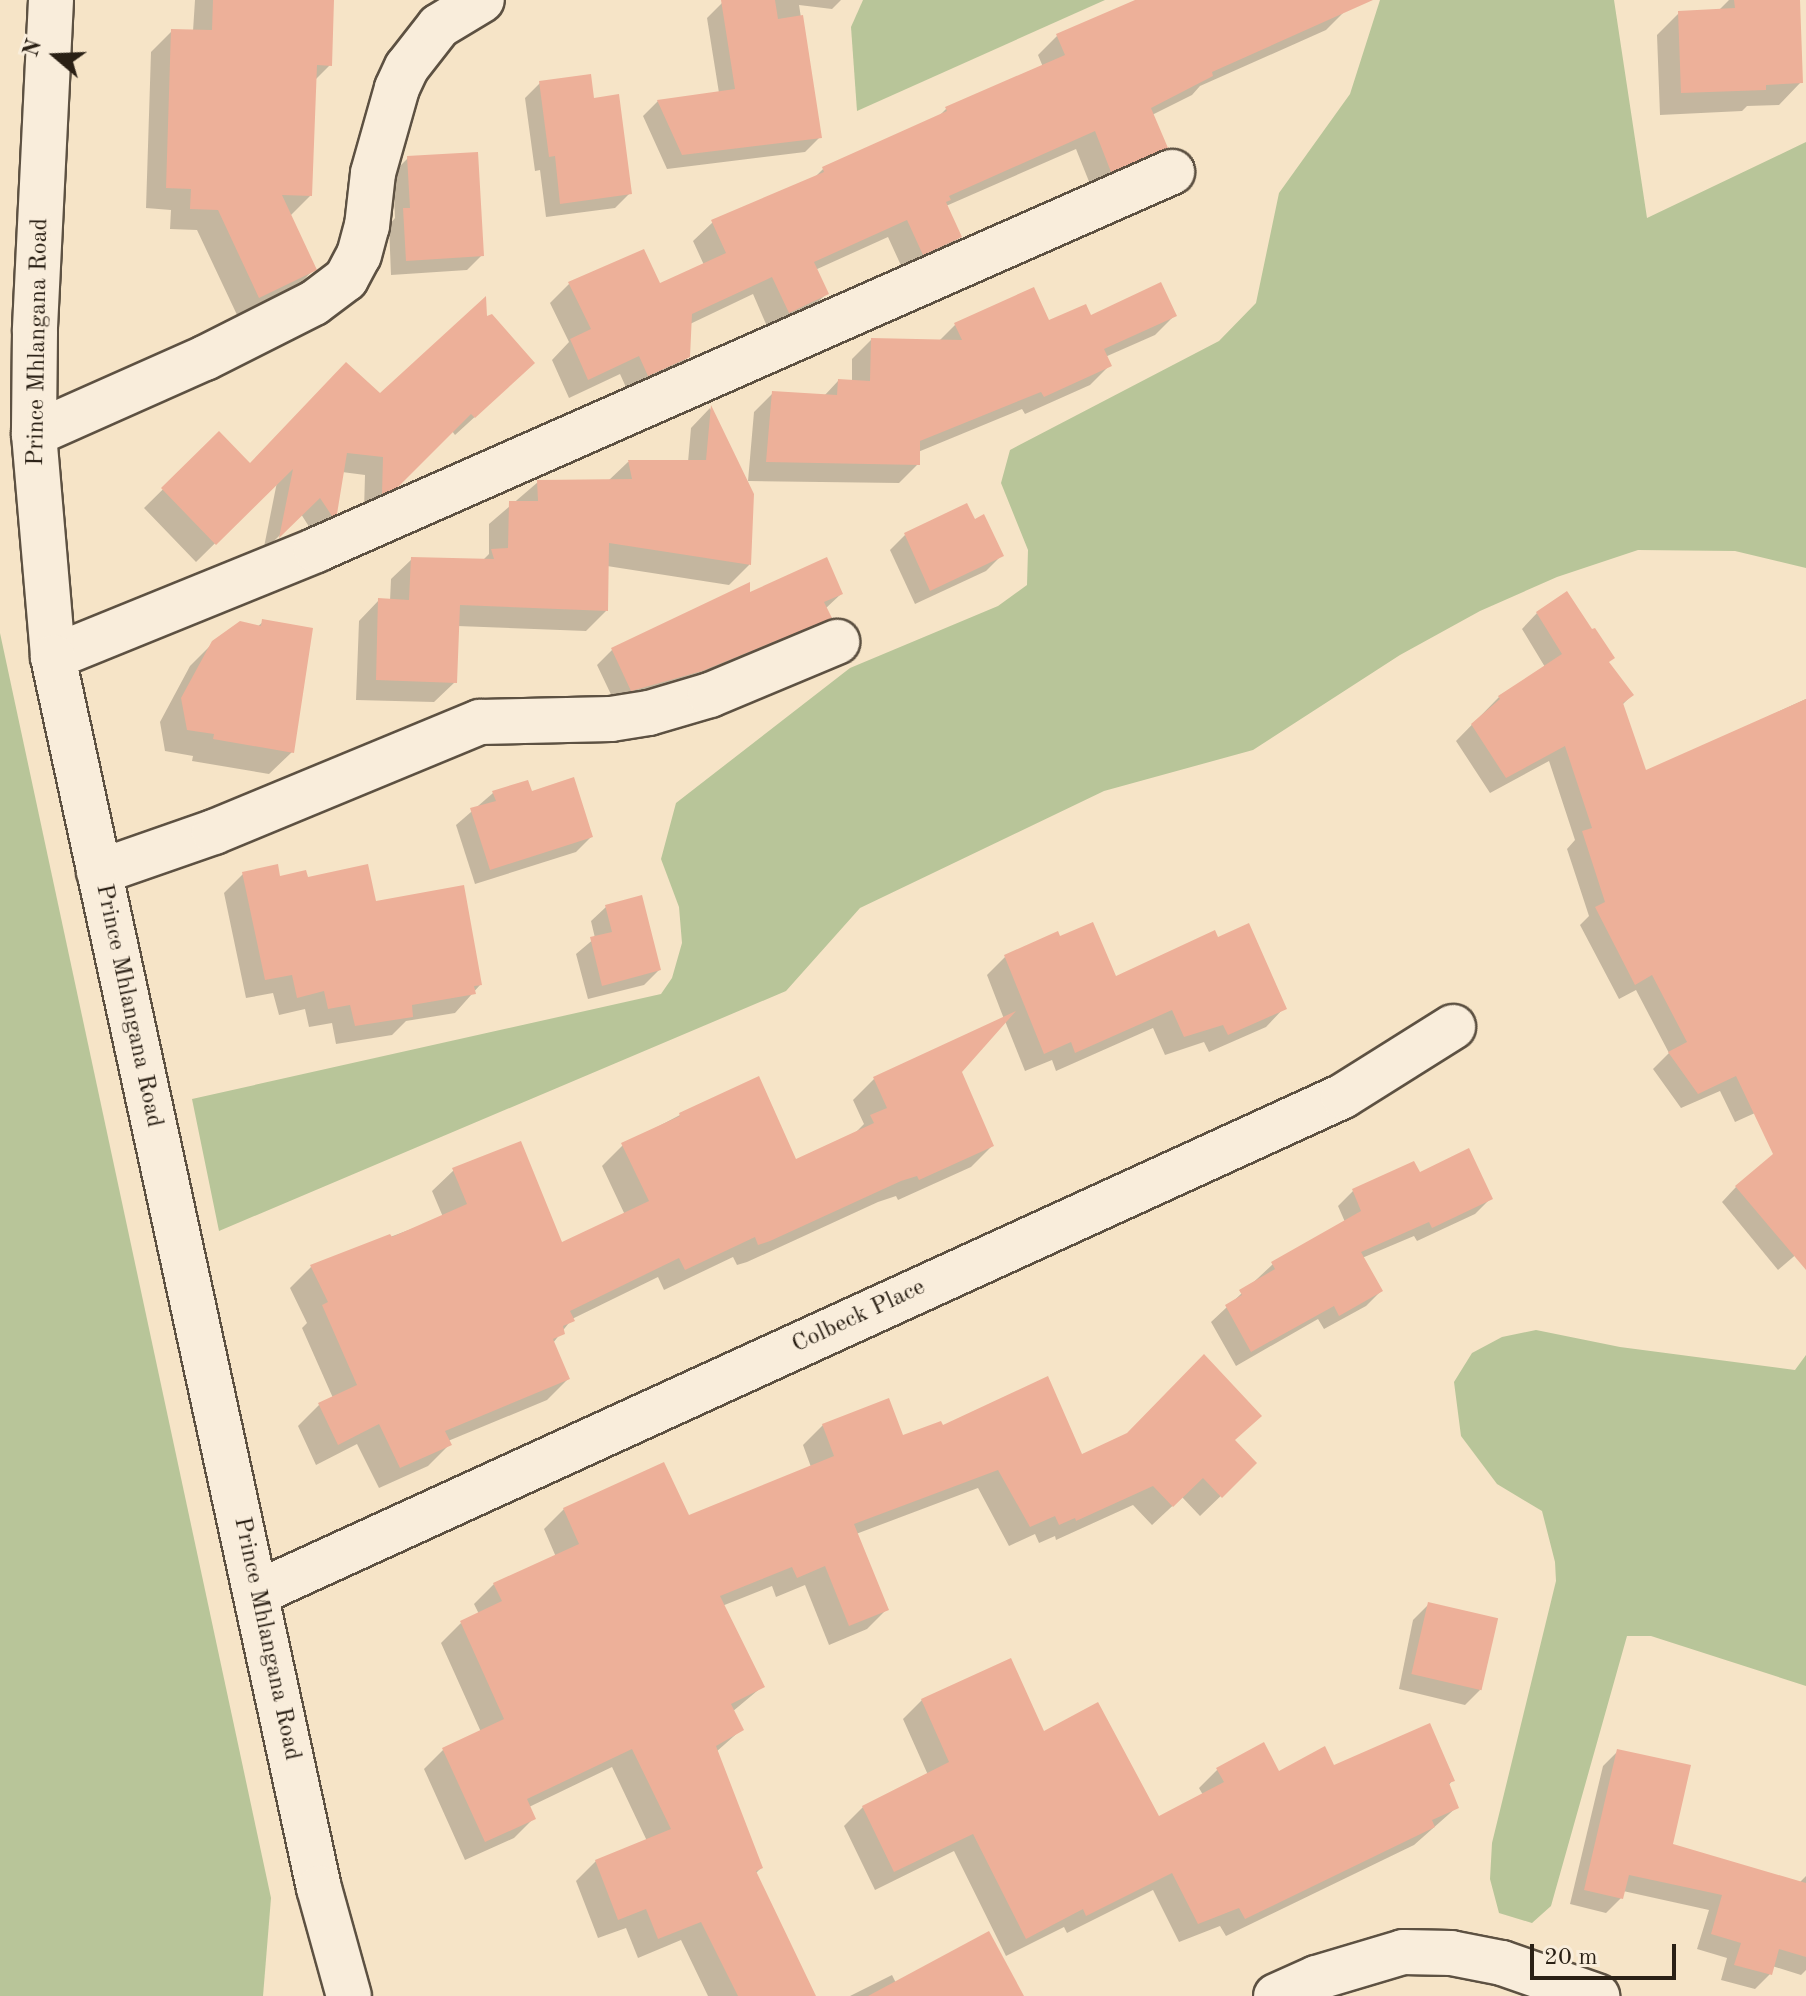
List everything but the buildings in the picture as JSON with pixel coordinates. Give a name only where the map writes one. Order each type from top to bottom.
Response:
[{"type":"street","name":"Prince Mhlangana Road","points":[[51,0],[35,332],[34,434],[53,657],[319,1888],[349,1996]]},
{"type":"street","points":[[34,434],[218,351],[314,303],[346,279],[359,255],[367,226],[373,173],[397,88],[407,67],[439,26],[482,0]]},
{"type":"street","points":[[53,657],[316,550],[1172,172]]},
{"type":"street","points":[[99,872],[214,832],[480,722],[611,719],[649,713],[710,695],[837,642]]},
{"type":"street","name":"Colbeck Place","points":[[257,1593],[1343,1096],[1453,1027]]},
{"type":"street","points":[[1276,1996],[1316,1978],[1403,1952],[1451,1953],[1502,1963],[1597,1996]]},
{"type":"green space","points":[[863,0],[1105,0],[857,111],[851,27]]},
{"type":"green space","points":[[1380,0],[1614,0],[1647,218],[1806,142],[1806,568],[1735,551],[1638,550],[1557,577],[1480,611],[1400,655],[1253,750],[1104,791],[860,908],[786,991],[219,1231],[192,1099],[661,994],[672,978],[682,943],[679,907],[661,859],[676,803],[850,668],[998,606],[1027,585],[1028,550],[1001,483],[1010,450],[1219,341],[1256,303],[1279,193],[1350,94]]},
{"type":"green space","points":[[0,633],[271,1898],[263,1996],[0,1996]]},
{"type":"green space","points":[[1536,1330],[1620,1347],[1795,1370],[1806,1355],[1806,1686],[1651,1636],[1627,1636],[1551,1906],[1532,1923],[1499,1913],[1490,1879],[1492,1843],[1556,1581],[1555,1562],[1542,1511],[1497,1484],[1461,1436],[1454,1382],[1472,1353],[1502,1337]]}]
